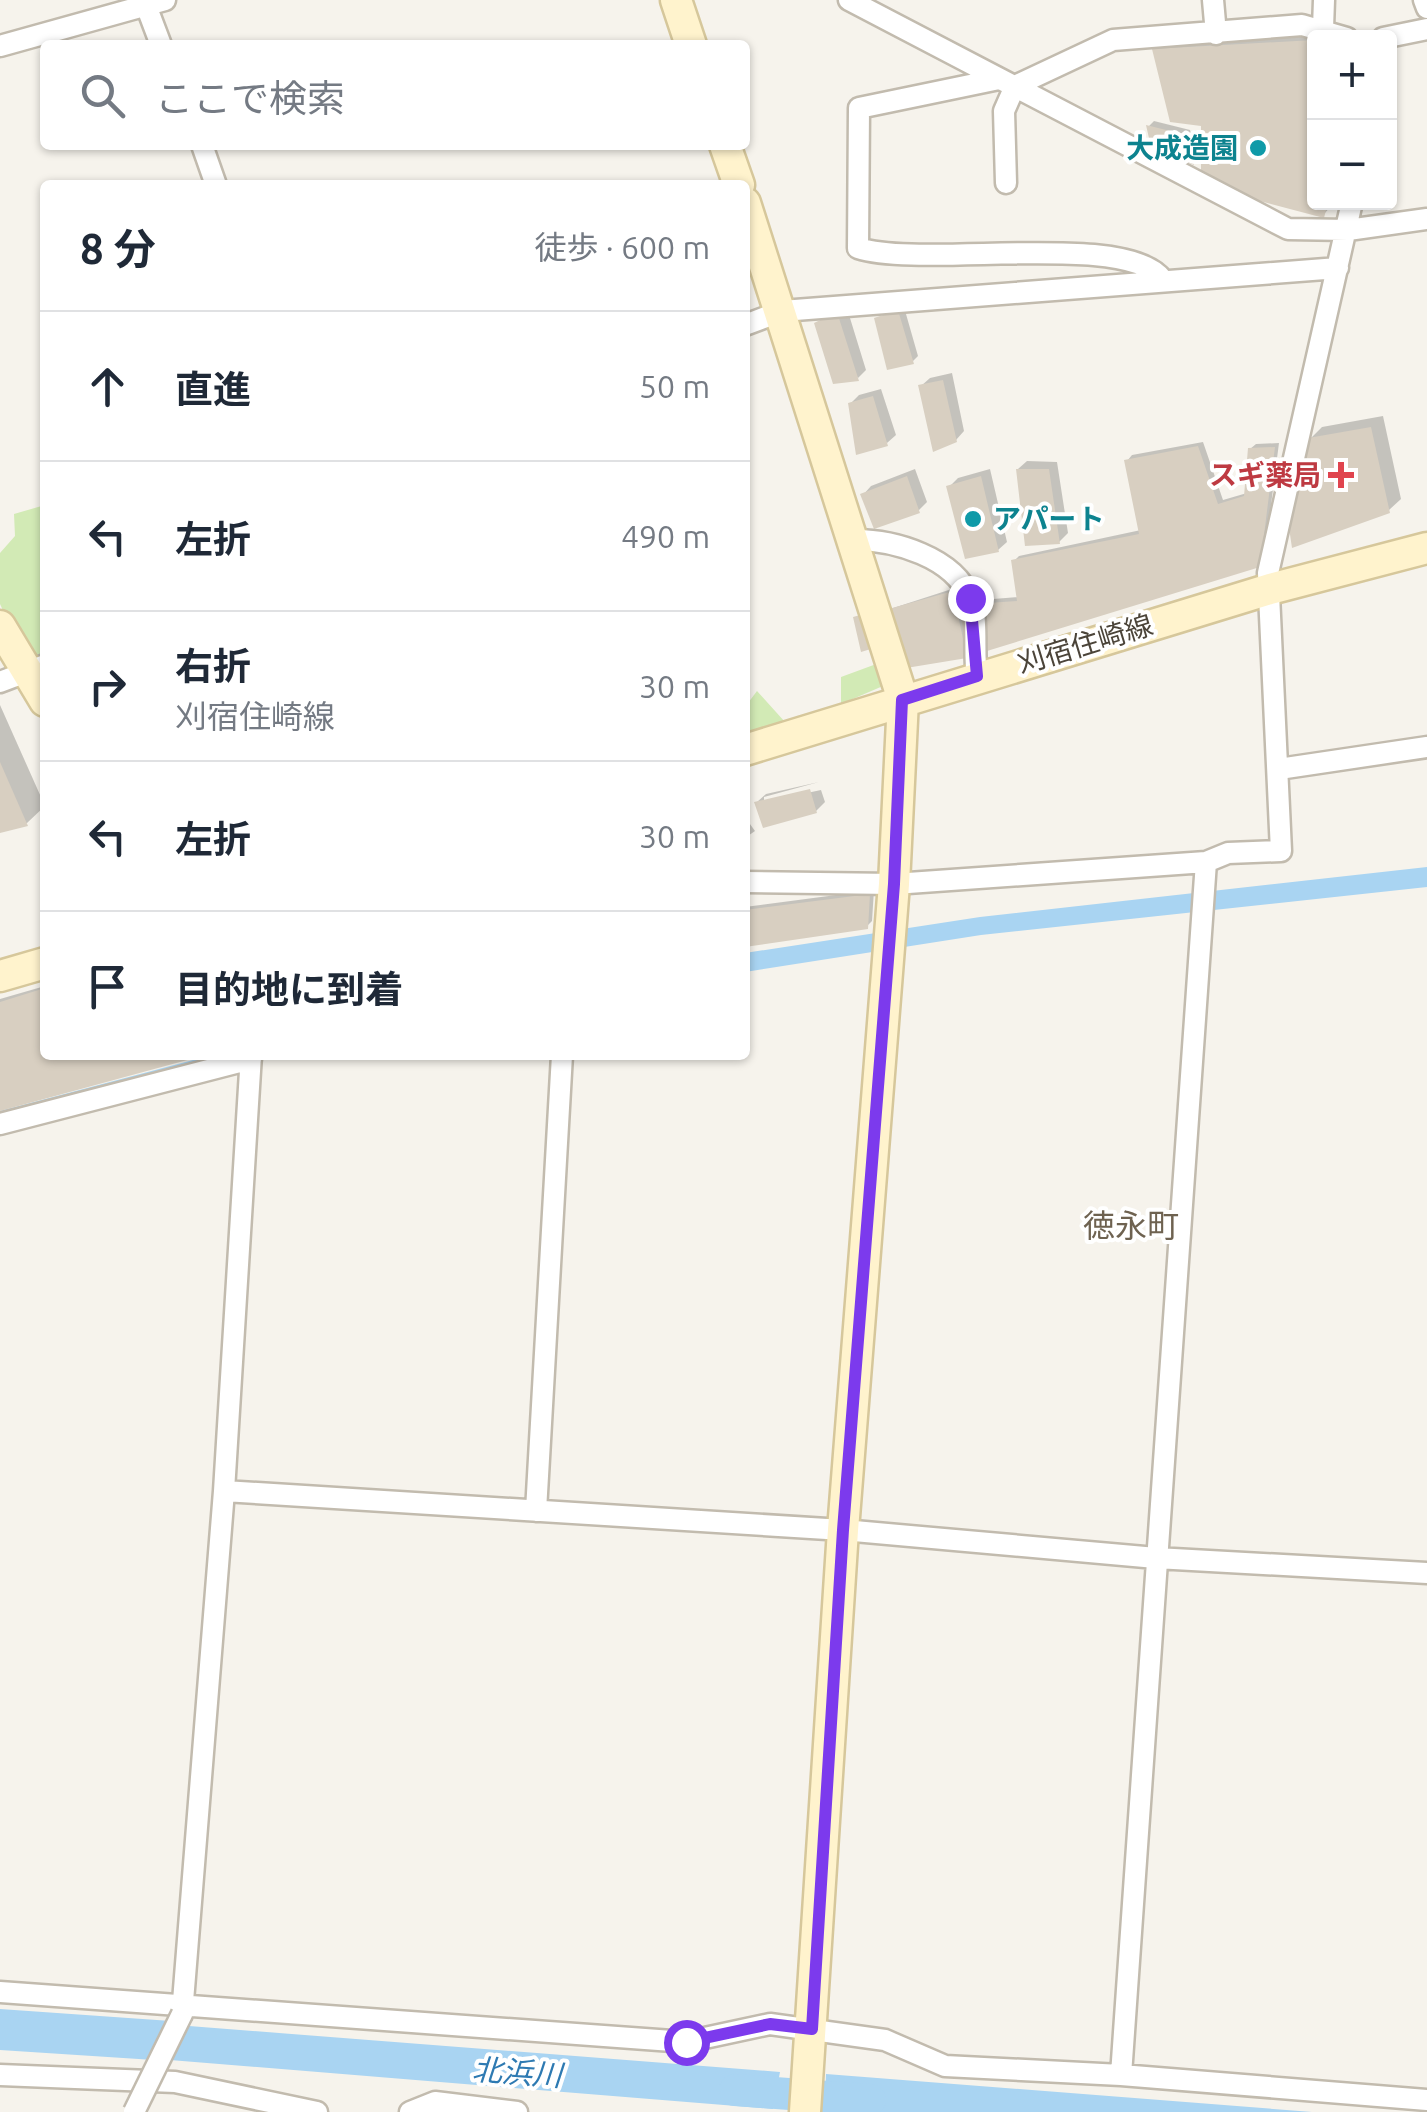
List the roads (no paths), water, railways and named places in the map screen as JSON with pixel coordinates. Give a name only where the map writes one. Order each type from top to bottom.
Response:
[{"type":"street","points":[[676,0],[689,40]]},
{"type":"street","points":[[849,0],[1288,229],[1348,230],[1427,219]]},
{"type":"street","points":[[1213,0],[1216,34]]},
{"type":"street","points":[[1323,28],[1324,0]]},
{"type":"street","points":[[1424,0],[1427,8]]},
{"type":"street","points":[[0,46],[151,2],[161,40]]},
{"type":"street","points":[[1163,280],[1141,262],[1109,256],[906,256],[858,248],[859,108],[1007,82],[1113,40],[1302,25],[1328,30]]},
{"type":"street","points":[[1397,35],[1427,29]]},
{"type":"street","points":[[1006,183],[1007,82]]},
{"type":"street","points":[[204,150],[214,180]]},
{"type":"street","points":[[727,150],[737,180]]},
{"type":"street","points":[[750,882],[894,884],[1206,862],[1228,852],[1281,850],[1268,573],[1351,210]]},
{"type":"street","points":[[750,218],[855,540],[902,700],[894,884],[843,1530],[805,2112]]},
{"type":"street","points":[[750,323],[782,311],[1338,268]]},
{"type":"street","points":[[855,540],[875,540],[930,557],[961,584],[970,598],[977,676]]},
{"type":"street","name":"刈宿住崎線","points":[[750,748],[1270,589],[1427,548]]},
{"type":"street","points":[[0,626],[24,674],[40,695]]},
{"type":"street","points":[[1279,769],[1427,746]]},
{"type":"street","points":[[1122,2075],[1206,862]]},
{"type":"street","points":[[0,976],[40,964]]},
{"type":"street","points":[[0,1124],[240,1060]]},
{"type":"street","points":[[134,2112],[184,2010],[224,1491],[251,1060]]},
{"type":"street","points":[[536,1511],[562,1060]]},
{"type":"street","points":[[224,1491],[843,1530],[1156,1558],[1427,1573]]},
{"type":"street","points":[[0,1992],[184,2010],[686,2042],[770,2024],[811,2037],[885,2040],[945,2066],[1122,2075],[1427,2100]]},
{"type":"street","points":[[0,2075],[175,2082],[318,2112]]},
{"type":"street","points":[[410,2112],[435,2102],[517,2112]]},
{"type":"water","points":[[1427,867],[1427,887],[981,935],[750,971],[750,952],[980,917]]},
{"type":"water","points":[[193,1060],[239,1060],[0,1121],[0,1111]]},
{"type":"water","points":[[0,2009],[171,2021],[154,2060],[0,2050]]},
{"type":"water","name":"北浜川","points":[[189,2026],[780,2072],[773,2109],[170,2060]]},
{"type":"water","points":[[826,2074],[1312,2112],[825,2112]]},
{"type":"waterway","name":"北浜川","points":[[735,2090],[870,2100]]},
{"type":"place","name":"大成造園","points":[[1258,148]]},
{"type":"place","name":"スギ薬局","points":[[1341,475]]},
{"type":"place","name":"アパート","points":[[973,519]]},
{"type":"district","name":"徳永町","points":[[1131,1226]]}]
